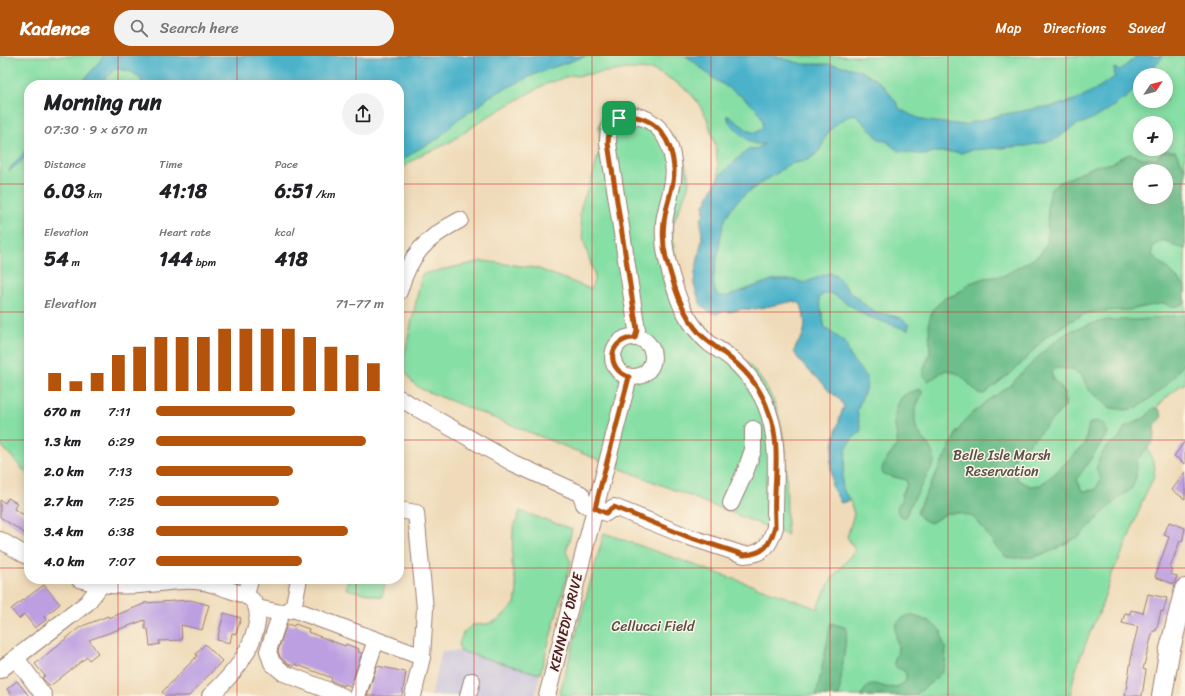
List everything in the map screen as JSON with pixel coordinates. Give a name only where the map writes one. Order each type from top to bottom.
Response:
[{"type":"main road","points":[[1162,696],[1169,653],[1185,589]]},
{"type":"street","points":[[404,401],[513,463],[582,494],[584,504],[606,513],[614,507],[686,536],[744,555],[760,552],[772,539],[775,527],[776,448],[774,427],[770,414],[757,387],[751,379],[735,362],[700,334],[683,309],[666,256],[664,224],[672,190],[674,168],[670,146],[659,129],[653,123],[638,117],[629,116],[619,118],[612,122],[608,131],[608,143],[637,330],[635,338]]},
{"type":"street","points":[[404,277],[406,271],[419,251],[432,237],[460,220]]},
{"type":"street","points":[[629,338],[642,339],[653,354],[652,361],[647,372],[635,378],[629,377],[618,371],[613,360],[615,348],[618,343],[629,338]]},
{"type":"street","name":"KENNEDY DRIVE","points":[[547,696],[629,377]]},
{"type":"street","points":[[731,503],[746,470],[753,450],[753,429]]},
{"type":"street","points":[[753,450],[776,448]]},
{"type":"street","points":[[404,511],[416,513],[424,609],[422,657],[413,696]]},
{"type":"street","points":[[0,540],[24,554]]},
{"type":"street","points":[[98,584],[110,584]]},
{"type":"street","points":[[210,696],[231,674],[245,655],[256,626],[258,615],[257,608],[253,601],[246,596],[211,584]]},
{"type":"street","points":[[246,596],[249,584]]},
{"type":"street","points":[[297,584],[287,611],[268,651],[272,663],[284,673],[342,696]]},
{"type":"street","points":[[0,670],[87,603],[101,585]]},
{"type":"street","points":[[257,608],[287,611],[376,640],[422,657]]},
{"type":"street","points":[[357,696],[376,640]]},
{"type":"street","points":[[16,658],[44,696]]},
{"type":"shaded area","points":[[442,651],[460,651],[540,674],[535,696],[431,696]]},
{"type":"green space","name":"Belle Isle Marsh Reservation","points":[[0,56],[1185,56],[1185,384],[1181,385],[1166,398],[1158,406],[1154,413],[1149,431],[1148,449],[1155,467],[1154,477],[1144,497],[1125,547],[1111,576],[1100,611],[1078,663],[1073,680],[1071,696],[559,696],[604,533],[819,609],[818,605],[831,580],[855,550],[847,537],[854,514],[850,501],[841,503],[832,487],[831,461],[836,431],[844,407],[840,399],[829,391],[796,356],[794,351],[804,333],[805,325],[801,304],[794,301],[755,309],[741,309],[730,312],[723,311],[716,314],[707,311],[701,305],[694,285],[695,273],[702,240],[701,219],[704,215],[704,206],[719,176],[716,148],[707,118],[697,101],[687,90],[674,81],[653,70],[629,69],[576,76],[572,75],[546,84],[485,118],[450,142],[432,151],[424,153],[404,167],[404,80],[24,80],[24,470],[0,444]]},
{"type":"green space","points":[[636,110],[671,134],[679,149],[689,178],[688,187],[672,230],[677,266],[682,285],[694,314],[706,330],[735,352],[757,373],[769,392],[776,407],[781,424],[786,461],[787,535],[421,389],[412,382],[405,368],[405,352],[422,274],[483,261],[536,268],[591,289],[595,277],[584,242],[580,215],[581,206],[593,175],[600,148],[599,125],[603,113]]},
{"type":"green space","points":[[1173,151],[1175,151],[1185,168],[1185,249],[1174,246],[1164,240],[1152,246],[1152,255],[1185,286],[1185,304],[1171,307],[1164,303],[1129,310],[1087,313],[1072,320],[1046,337],[1018,367],[984,394],[978,393],[959,374],[946,370],[927,381],[922,373],[930,353],[929,321],[933,309],[945,298],[957,294],[970,283],[985,278],[1003,276],[1041,253],[1047,243],[1048,204],[1051,189],[1059,183],[1095,166],[1114,163],[1120,158],[1130,154],[1142,158],[1156,159],[1159,156],[1173,156]]},
{"type":"green space","points":[[1185,315],[1185,361],[1173,378],[1158,393],[1136,408],[1126,410],[1111,408],[1089,390],[1082,376],[1072,369],[1056,368],[1051,372],[1053,379],[1065,392],[1065,406],[1033,440],[1015,456],[1013,467],[1018,480],[1030,486],[1040,485],[1052,476],[1085,444],[1089,424],[1096,421],[1104,424],[1108,433],[1077,479],[1082,491],[1095,490],[1101,479],[1096,469],[1100,457],[1107,447],[1119,438],[1125,427],[1146,417],[1153,408],[1159,409],[1162,416],[1154,427],[1155,435],[1152,443],[1137,460],[1136,477],[1132,488],[1113,503],[1081,535],[1052,551],[1034,557],[1006,557],[996,547],[973,517],[959,513],[947,513],[931,523],[919,516],[917,512],[957,432],[967,418],[986,402],[1008,387],[1051,344],[1069,332],[1090,324],[1107,320],[1138,320]]},
{"type":"green space","points":[[920,389],[922,393],[915,410],[915,422],[917,430],[931,449],[935,461],[909,508],[906,517],[903,518],[899,514],[897,507],[902,501],[902,494],[907,484],[906,480],[883,474],[882,470],[884,462],[897,444],[895,418],[899,402],[905,395]]},
{"type":"green space","points":[[520,511],[572,529],[566,552],[571,562],[540,674],[460,651],[459,644],[463,633],[472,625],[487,624],[498,620],[515,604],[517,590],[512,563],[513,530]]},
{"type":"green space","points":[[347,584],[385,584],[382,597],[346,589]]},
{"type":"green space","points":[[910,615],[929,621],[941,631],[946,650],[945,666],[942,672],[914,696],[859,696],[867,687],[873,684],[890,688],[900,685],[906,681],[906,674],[903,670],[897,668],[894,663],[898,648],[896,627],[899,621]]},
{"type":"green space","points":[[831,623],[847,628],[839,696],[816,696]]},
{"type":"water","points":[[104,56],[586,56],[540,72],[490,96],[479,106],[458,119],[439,138],[415,151],[404,159],[404,80],[140,80],[136,75],[129,71],[116,69],[104,80],[84,80]]},
{"type":"water","points":[[686,56],[774,56],[803,64],[828,64],[843,66],[861,71],[881,83],[900,109],[911,115],[926,121],[966,125],[971,122],[1000,115],[1066,103],[1088,94],[1115,77],[1114,68],[1120,70],[1137,56],[1163,56],[1154,68],[1133,68],[1133,91],[1102,114],[1078,124],[1054,140],[1026,146],[971,150],[961,153],[933,152],[925,155],[898,151],[886,141],[879,139],[855,114],[851,115],[835,125],[826,136],[820,150],[813,157],[786,166],[748,192],[734,205],[725,220],[722,229],[714,273],[714,288],[718,296],[727,296],[772,280],[796,280],[804,283],[831,273],[836,275],[850,292],[868,307],[876,312],[901,318],[909,325],[908,330],[866,316],[833,294],[823,294],[819,299],[825,328],[845,342],[851,358],[867,378],[867,385],[857,411],[861,430],[850,442],[846,453],[842,482],[846,495],[850,500],[841,503],[832,487],[831,461],[836,431],[844,407],[840,399],[829,391],[796,356],[794,351],[804,333],[805,325],[801,304],[794,301],[755,309],[741,309],[730,312],[723,311],[716,314],[707,311],[701,305],[694,285],[702,240],[701,219],[704,215],[704,206],[719,176],[748,150],[756,149],[764,144],[755,144],[746,139],[729,122],[727,115],[749,131],[756,133],[763,126],[762,118],[758,111],[752,104],[713,78]]},
{"type":"water","points":[[24,153],[24,159],[9,171]]},
{"type":"building","points":[[1185,441],[1185,464],[1174,456]]},
{"type":"building","points":[[1185,472],[1185,499],[1172,490]]},
{"type":"building","points":[[8,498],[17,503],[14,509],[24,515],[24,533],[0,517],[0,500],[5,503]]},
{"type":"building","points":[[1169,522],[1185,528],[1182,542],[1180,541],[1170,568],[1172,569],[1170,574],[1177,576],[1174,584],[1155,577],[1169,537],[1164,535]]},
{"type":"building","points":[[44,585],[60,604],[44,617],[46,620],[35,628],[24,614],[19,619],[11,609]]},
{"type":"building","points":[[1148,594],[1167,598],[1163,612],[1161,611],[1156,631],[1153,631],[1143,669],[1146,670],[1142,696],[1125,696],[1131,654],[1138,627],[1122,623],[1125,613],[1130,614],[1131,610],[1143,613]]},
{"type":"building","points":[[190,600],[209,605],[202,630],[181,625],[182,640],[159,641],[160,644],[150,646],[148,629],[145,629],[145,620],[89,640],[98,653],[89,660],[87,657],[50,686],[42,678],[45,676],[35,664],[80,627],[108,616],[109,618],[144,603]]},
{"type":"building","points":[[224,613],[241,618],[236,634],[232,633],[230,643],[217,640]]},
{"type":"building","points":[[287,624],[294,626],[295,624],[309,629],[308,632],[345,646],[346,644],[359,649],[358,652],[362,653],[351,686],[345,684],[344,686],[331,681],[332,678],[295,664],[294,666],[288,664],[280,657],[278,651]]},
{"type":"building","points":[[205,644],[222,661],[189,696],[166,696],[162,692],[197,656],[196,654]]},
{"type":"building","points":[[377,666],[406,672],[402,696],[367,696]]},
{"type":"building","points":[[17,681],[29,696],[12,696],[7,689]]},
{"type":"route","points":[[629,116],[638,117],[653,123],[665,137],[670,146],[674,168],[672,190],[667,206],[664,224],[666,256],[678,297],[683,309],[700,334],[731,358],[751,379],[761,394],[770,414],[776,442],[775,527],[772,539],[760,552],[744,555],[686,536],[614,507],[606,513],[595,508],[629,377],[618,371],[613,360],[613,354],[618,343],[629,338],[635,338],[637,330],[608,143],[608,131],[612,122],[619,118],[629,116]]},
{"type":"park label","name":"Cellucci Field","points":[[653,626]]}]
